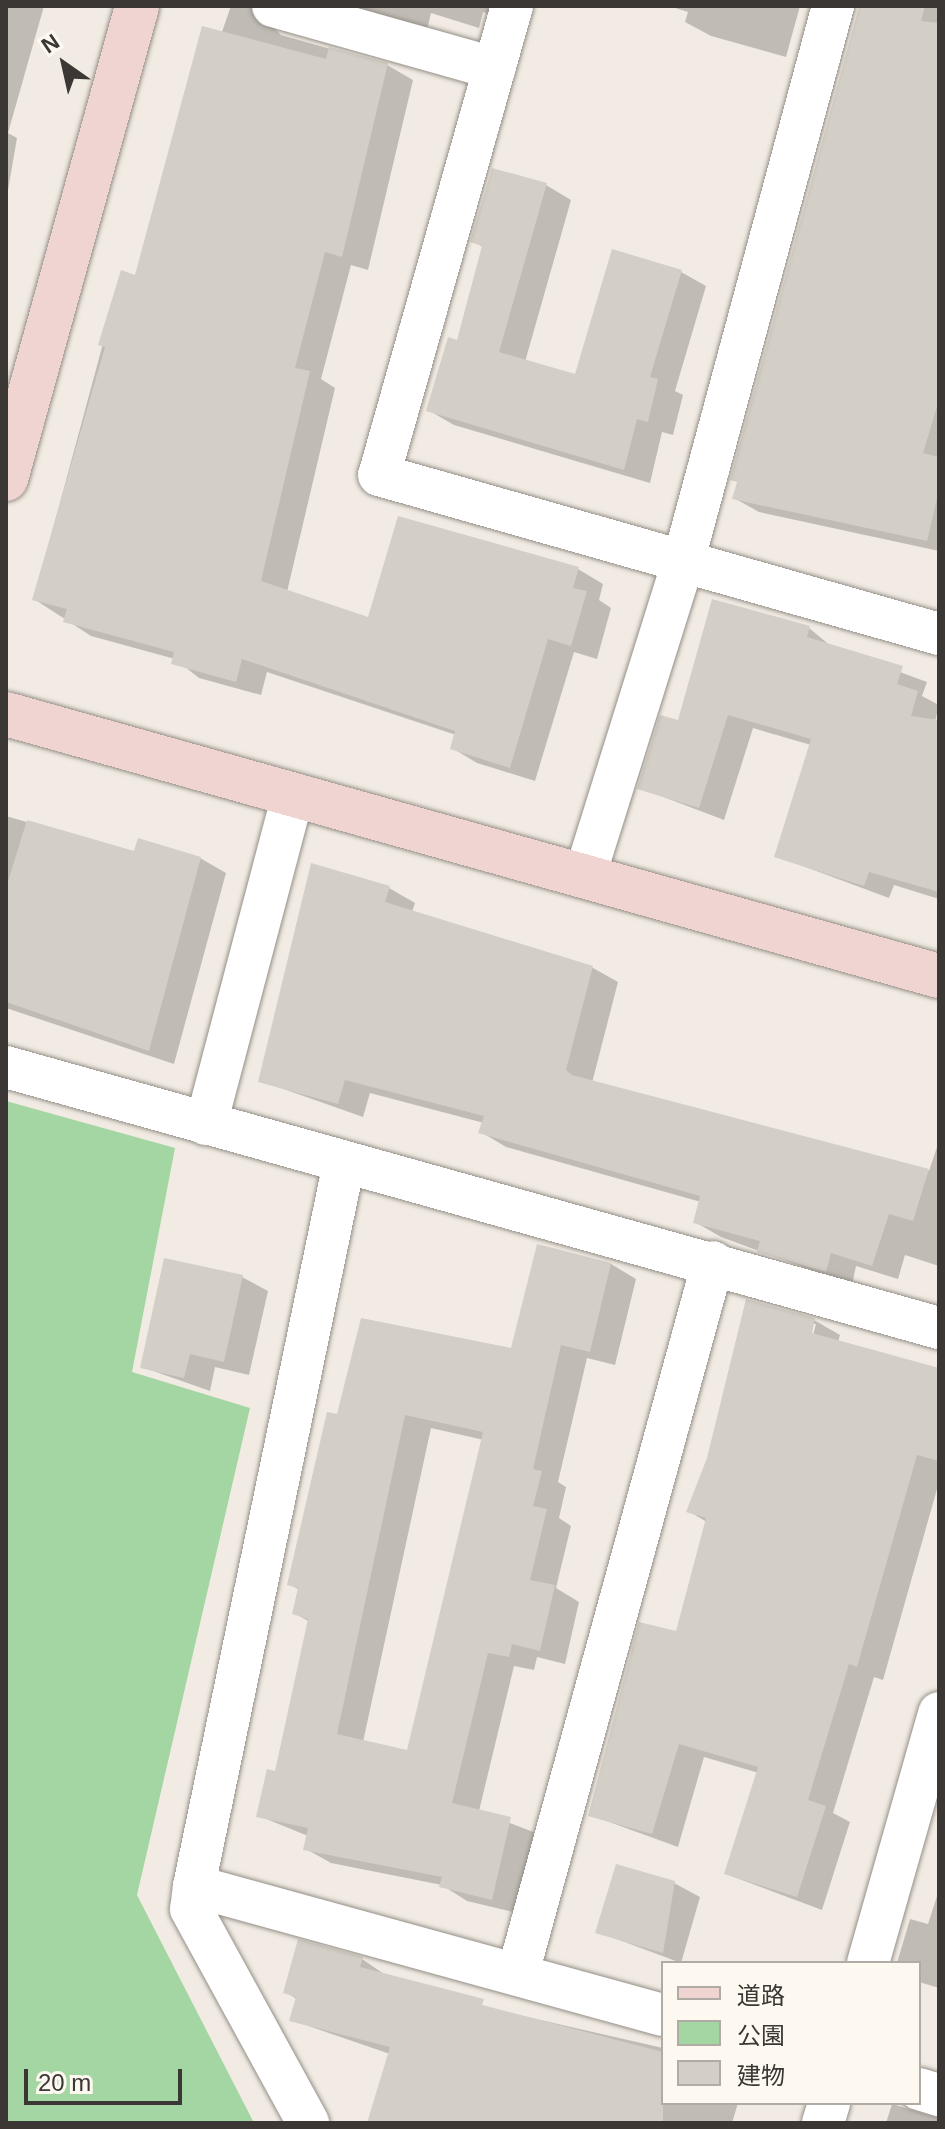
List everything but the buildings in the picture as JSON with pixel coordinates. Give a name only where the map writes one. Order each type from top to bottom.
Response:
[{"type":"street","points":[[6,479],[137,6]]},
{"type":"street","points":[[273,6],[494,68]]},
{"type":"street","points":[[512,6],[379,475],[684,559],[939,634]]},
{"type":"street","points":[[585,875],[684,559],[833,6]]},
{"type":"street","points":[[6,714],[939,976]]},
{"type":"street","points":[[206,1124],[293,794]]},
{"type":"street","points":[[6,1067],[344,1163],[713,1262],[939,1328]]},
{"type":"street","points":[[308,2123],[191,1909],[344,1163]]},
{"type":"street","points":[[518,1973],[713,1262]]},
{"type":"street","points":[[869,1961],[939,1713]]},
{"type":"street","points":[[194,1886],[661,2014]]},
{"type":"green space","points":[[6,1101],[175,1148],[132,1372],[250,1408],[137,1895],[254,2123],[6,2123]]}]
